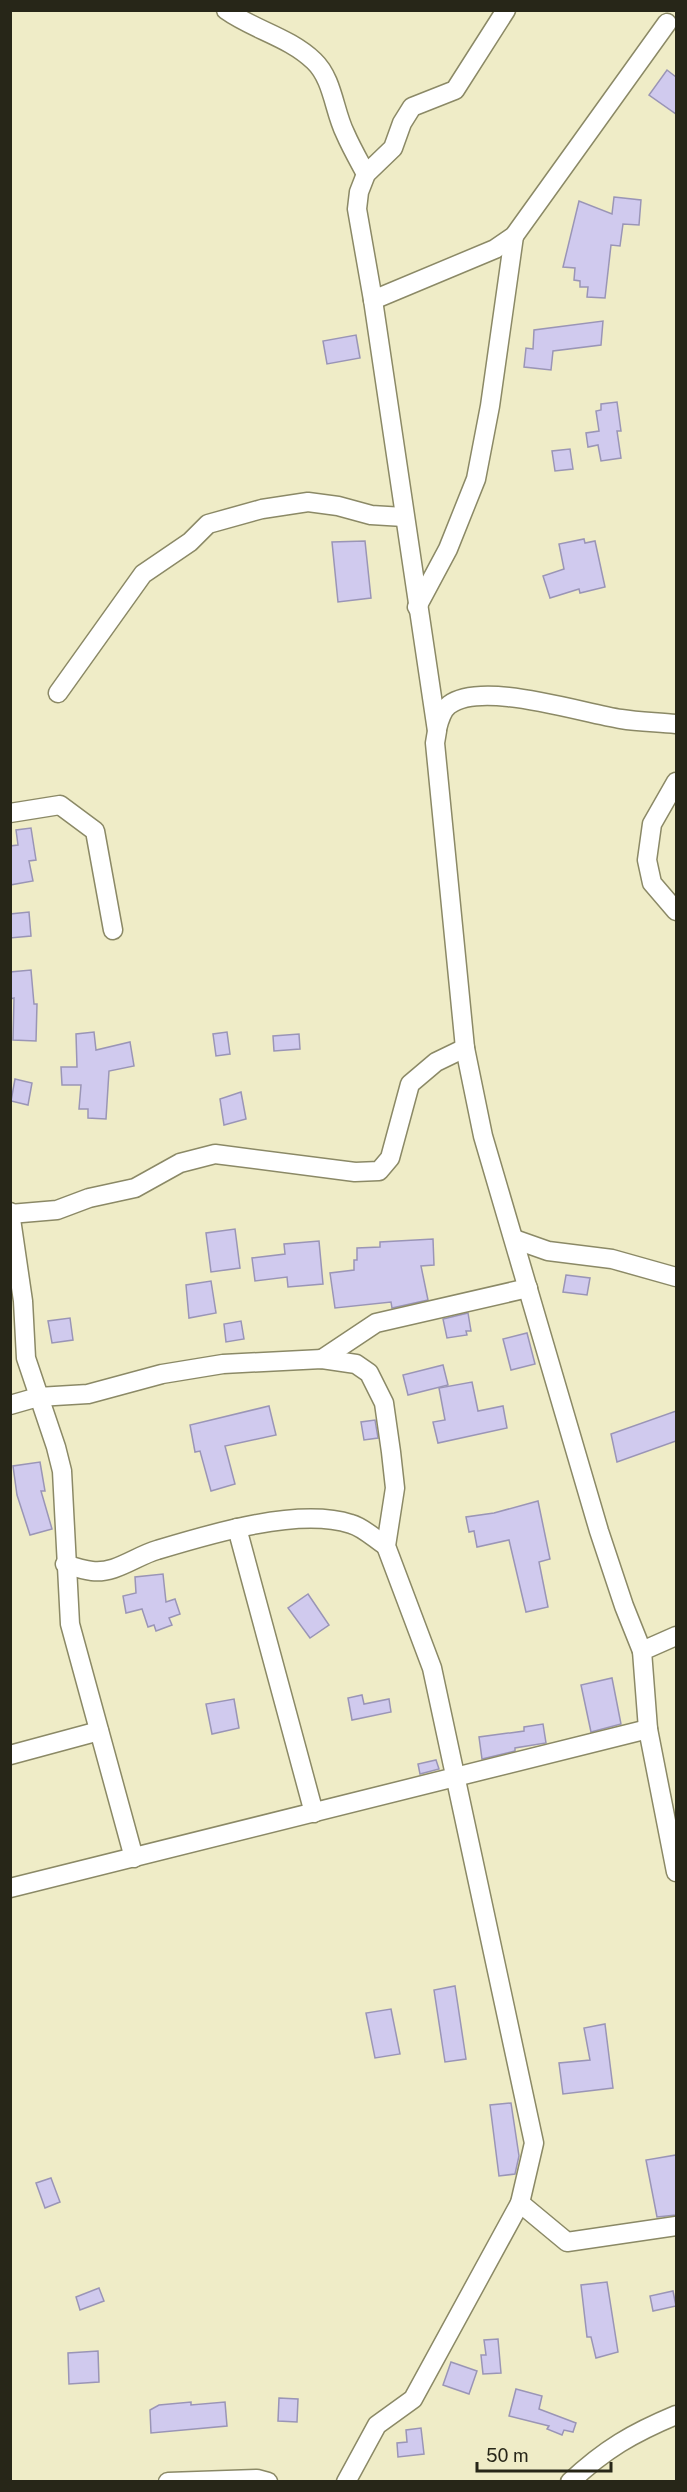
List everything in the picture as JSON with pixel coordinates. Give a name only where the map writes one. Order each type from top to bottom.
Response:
[{"type":"street","points":[[226,10],[242,22],[257,25],[278,37],[314,61],[327,82],[344,132],[366,174]]},
{"type":"street","points":[[437,731],[373,300],[357,209],[359,192],[366,174],[393,148],[402,123],[412,107],[455,90],[506,10]]},
{"type":"street","points":[[373,300],[495,249],[514,236],[668,23]]},
{"type":"street","points":[[417,607],[448,549],[476,479],[490,406],[514,236]]},
{"type":"street","points":[[58,693],[144,574],[190,542],[208,524],[262,509],[308,502],[338,506],[371,515],[404,517]]},
{"type":"street","points":[[676,724],[621,719],[518,698],[484,695],[462,699],[448,705],[440,717],[435,743],[465,1048],[483,1136],[599,1531],[642,1651],[648,1730],[676,1872]]},
{"type":"street","points":[[676,782],[652,824],[647,860],[652,883],[676,911]]},
{"type":"street","points":[[10,813],[60,805],[95,831],[113,930]]},
{"type":"street","points":[[134,1858],[70,1624],[65,1564],[62,1471],[26,1358],[23,1301],[11,1213],[57,1210],[89,1198],[135,1188],[180,1163],[215,1154],[355,1172],[379,1171],[390,1158],[410,1084],[436,1062],[465,1048]]},
{"type":"street","points":[[514,1239],[548,1251],[612,1259],[676,1276]]},
{"type":"street","points":[[322,1359],[376,1323],[528,1288]]},
{"type":"street","points":[[10,1406],[38,1397],[88,1394],[162,1374],[223,1364],[322,1359],[356,1364],[369,1373],[384,1403],[395,1488],[386,1546],[432,1668],[534,2143],[520,2203],[414,2399],[377,2425],[346,2481]]},
{"type":"street","points":[[65,1564],[94,1572],[118,1567],[154,1551],[237,1528],[327,1518],[354,1524],[386,1546]]},
{"type":"street","points":[[237,1528],[314,1813]]},
{"type":"street","points":[[642,1651],[676,1636]]},
{"type":"street","points":[[10,1888],[648,1730]]},
{"type":"street","points":[[10,1755],[99,1731]]},
{"type":"street","points":[[520,2203],[567,2242],[676,2226]]},
{"type":"street","points":[[570,2481],[595,2458],[638,2431],[676,2415]]},
{"type":"street","points":[[168,2481],[257,2478],[268,2481]]},
{"type":"building","points":[[667,70],[676,77],[676,114],[649,95]]},
{"type":"building","points":[[614,197],[641,200],[639,225],[623,224],[620,246],[611,245],[605,298],[587,297],[588,287],[580,287],[580,281],[574,280],[575,268],[563,267],[579,201],[612,214]]},
{"type":"building","points":[[603,321],[601,345],[553,351],[551,370],[524,367],[526,348],[533,349],[534,330]]},
{"type":"building","points":[[356,335],[360,358],[327,364],[323,341]]},
{"type":"building","points":[[617,402],[621,431],[617,431],[621,458],[601,461],[598,445],[588,447],[586,433],[599,431],[596,411],[601,410],[601,404]]},
{"type":"building","points":[[570,449],[573,469],[555,471],[552,451]]},
{"type":"building","points":[[584,539],[585,543],[595,541],[605,587],[580,593],[579,589],[550,598],[543,576],[564,569],[559,544]]},
{"type":"building","points":[[365,541],[371,598],[338,602],[332,542]]},
{"type":"building","points":[[31,828],[36,860],[29,861],[33,881],[10,885],[10,846],[18,845],[16,830]]},
{"type":"building","points":[[29,912],[31,936],[10,938],[10,914]]},
{"type":"building","points":[[31,970],[34,1004],[37,1004],[36,1041],[13,1040],[14,998],[10,999],[10,972]]},
{"type":"building","points":[[94,1032],[96,1050],[130,1042],[134,1066],[109,1071],[106,1119],[88,1118],[88,1109],[79,1109],[81,1085],[62,1085],[61,1067],[77,1067],[76,1034]]},
{"type":"building","points":[[227,1032],[230,1054],[216,1056],[213,1034]]},
{"type":"building","points":[[299,1034],[300,1049],[274,1051],[273,1036]]},
{"type":"building","points":[[15,1079],[32,1083],[28,1105],[11,1101]]},
{"type":"building","points":[[241,1092],[246,1119],[224,1125],[220,1099]]},
{"type":"building","points":[[235,1229],[240,1268],[211,1272],[206,1233]]},
{"type":"building","points":[[433,1239],[434,1265],[421,1266],[428,1300],[392,1308],[391,1302],[335,1308],[330,1273],[354,1270],[357,1248],[380,1247],[380,1242]]},
{"type":"building","points":[[319,1241],[323,1284],[288,1287],[287,1277],[255,1281],[252,1258],[285,1254],[284,1244]]},
{"type":"building","points":[[566,1275],[590,1278],[587,1295],[563,1292]]},
{"type":"building","points":[[211,1281],[216,1313],[189,1318],[186,1285]]},
{"type":"building","points":[[468,1313],[471,1331],[466,1331],[467,1335],[447,1338],[443,1319]]},
{"type":"building","points":[[70,1318],[73,1340],[52,1343],[48,1321]]},
{"type":"building","points":[[241,1321],[244,1339],[226,1342],[224,1324]]},
{"type":"building","points":[[527,1333],[535,1364],[511,1370],[503,1339]]},
{"type":"building","points":[[443,1365],[448,1385],[408,1395],[403,1375]]},
{"type":"building","points":[[472,1382],[478,1411],[503,1406],[507,1428],[438,1443],[433,1422],[445,1420],[439,1388]]},
{"type":"building","points":[[269,1406],[276,1435],[225,1446],[235,1484],[211,1491],[200,1451],[195,1452],[190,1425]]},
{"type":"building","points":[[676,1411],[676,1441],[617,1462],[611,1434]]},
{"type":"building","points":[[375,1420],[378,1438],[364,1440],[361,1422]]},
{"type":"building","points":[[40,1462],[45,1491],[41,1491],[52,1529],[30,1535],[17,1495],[13,1466]]},
{"type":"building","points":[[538,1501],[550,1559],[539,1562],[548,1607],[526,1612],[509,1540],[477,1547],[474,1531],[469,1532],[466,1517],[494,1513]]},
{"type":"building","points":[[163,1574],[166,1602],[175,1599],[180,1614],[169,1618],[172,1625],[156,1631],[154,1625],[148,1627],[142,1609],[126,1613],[123,1596],[136,1593],[135,1577]]},
{"type":"building","points":[[308,1594],[329,1625],[310,1638],[288,1608]]},
{"type":"building","points":[[612,1678],[621,1724],[591,1732],[581,1685]]},
{"type":"building","points":[[362,1695],[364,1704],[389,1699],[391,1712],[352,1720],[348,1698]]},
{"type":"building","points":[[234,1699],[239,1728],[212,1734],[206,1704]]},
{"type":"building","points":[[543,1724],[546,1743],[515,1748],[515,1751],[482,1759],[479,1737],[524,1731],[524,1727]]},
{"type":"building","points":[[436,1760],[439,1769],[420,1774],[418,1764]]},
{"type":"building","points":[[455,1986],[466,2059],[445,2062],[434,1990]]},
{"type":"building","points":[[391,2009],[400,2054],[375,2058],[366,2013]]},
{"type":"building","points":[[605,2024],[613,2088],[563,2094],[559,2063],[590,2060],[584,2028]]},
{"type":"building","points":[[511,2103],[519,2156],[515,2174],[499,2176],[490,2105]]},
{"type":"building","points":[[676,2155],[676,2215],[657,2217],[646,2160]]},
{"type":"building","points":[[51,2178],[60,2202],[45,2208],[36,2183]]},
{"type":"building","points":[[607,2282],[618,2352],[596,2358],[591,2337],[587,2337],[581,2285]]},
{"type":"building","points":[[99,2288],[104,2301],[80,2310],[76,2297]]},
{"type":"building","points":[[673,2291],[676,2306],[653,2311],[650,2296]]},
{"type":"building","points":[[498,2339],[501,2373],[483,2374],[481,2355],[486,2355],[484,2340]]},
{"type":"building","points":[[98,2351],[99,2382],[69,2384],[68,2353]]},
{"type":"building","points":[[451,2362],[477,2371],[469,2394],[443,2385]]},
{"type":"building","points":[[516,2389],[542,2396],[539,2409],[576,2423],[573,2432],[564,2430],[562,2435],[547,2429],[549,2426],[509,2416]]},
{"type":"building","points":[[279,2398],[298,2399],[297,2422],[278,2421]]},
{"type":"building","points":[[191,2402],[191,2405],[225,2402],[227,2426],[151,2433],[150,2410],[159,2405]]},
{"type":"building","points":[[421,2428],[424,2454],[398,2457],[397,2443],[407,2442],[406,2430]]}]
